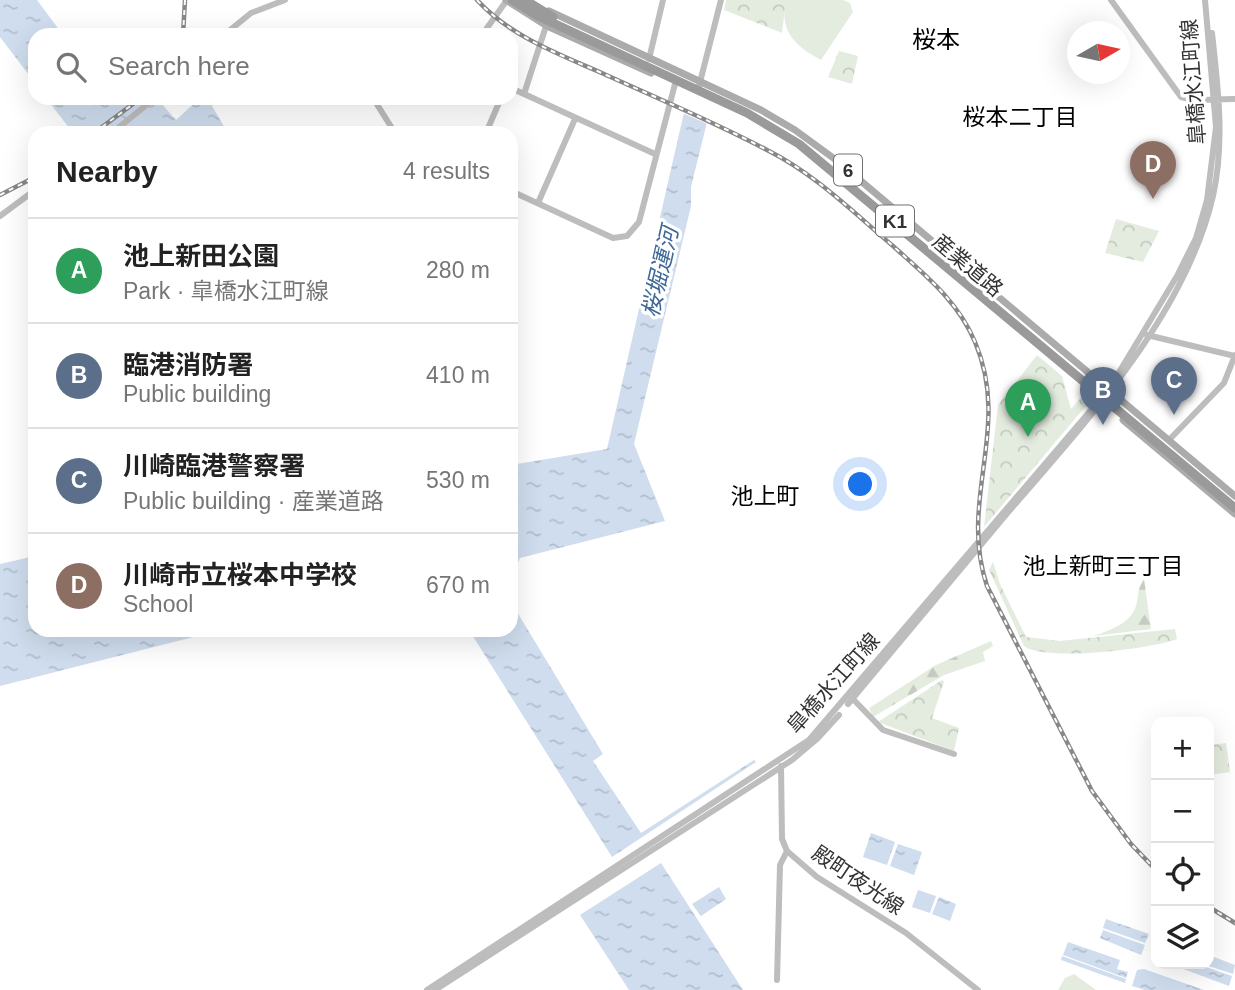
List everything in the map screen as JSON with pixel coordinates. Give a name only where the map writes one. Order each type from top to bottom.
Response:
[{"type":"highway","name":"K1","points":[[508,0],[747,113],[799,144],[1235,508]]},
{"type":"highway","name":"K1","points":[[525,0],[560,21],[750,109],[808,143],[1235,502]]},
{"type":"main road","name":"産業道路","points":[[508,0],[547,26],[782,136],[813,157],[1235,514]]},
{"type":"main road","name":"産業道路","points":[[532,0],[549,11],[795,130],[882,199],[1235,496]]},
{"type":"street","points":[[232,28],[250,13],[285,0]]},
{"type":"street","points":[[487,28],[508,0]]},
{"type":"street","points":[[649,59],[663,0]]},
{"type":"street","points":[[696,94],[721,0]]},
{"type":"street","points":[[1111,0],[1178,94],[1189,100],[1235,99]]},
{"type":"street","name":"皐橋水江町線","points":[[427,990],[809,746],[1111,390],[1182,278],[1208,214],[1219,154],[1217,100],[1207,0]]},
{"type":"street","points":[[524,94],[547,26],[549,11]]},
{"type":"street","points":[[518,194],[613,238],[627,236],[639,222],[675,84]]},
{"type":"street","points":[[518,92],[655,154]]},
{"type":"street","name":"皐橋水江町線","points":[[1111,390],[1196,238],[1212,182],[1217,100]]},
{"type":"street","points":[[121,126],[146,105]]},
{"type":"street","points":[[378,105],[391,126]]},
{"type":"street","points":[[489,126],[498,105]]},
{"type":"street","points":[[538,203],[575,119]]},
{"type":"street","points":[[0,216],[28,195]]},
{"type":"street","points":[[875,209],[882,199]]},
{"type":"street","points":[[892,224],[895,210]]},
{"type":"street","points":[[1009,323],[1014,311]]},
{"type":"street","points":[[1147,335],[1235,356],[1224,383],[1169,440]]},
{"type":"street","name":"皐橋水江町線","points":[[851,697],[1101,401]]},
{"type":"street","points":[[851,697],[883,730],[954,754]]},
{"type":"street","name":"皐橋水江町線","points":[[435,990],[781,763]]},
{"type":"street","name":"殿町夜光線","points":[[781,763],[782,839],[787,851],[817,877],[906,933],[978,990]]},
{"type":"street","points":[[778,981],[780,865],[787,851]]},
{"type":"green space","points":[[726,0],[786,0],[782,33],[724,10]]},
{"type":"green space","points":[[786,0],[843,0],[850,3],[853,12],[821,60],[791,36],[785,20]]},
{"type":"green space","points":[[839,51],[858,56],[852,84],[828,77]]},
{"type":"green space","points":[[1116,219],[1159,231],[1143,262],[1105,253]]},
{"type":"green space","points":[[1037,355],[1062,376],[1071,409],[1084,394],[1089,402],[984,527],[998,405]]},
{"type":"green space","points":[[993,562],[1000,584],[1026,637],[1060,641],[1175,629],[1177,639],[1123,650],[1075,653],[1035,651],[1024,646],[989,570]]},
{"type":"green space","points":[[1144,579],[1151,629],[1094,636],[1119,626],[1129,617],[1136,606],[1139,588]]},
{"type":"green space","points":[[991,641],[993,646],[983,652],[985,661],[944,675],[873,717],[869,708],[936,665]]},
{"type":"green space","points":[[942,680],[944,682],[932,718],[959,728],[954,751],[878,722]]},
{"type":"green space","points":[[1226,743],[1230,772],[1214,774],[1214,744]]},
{"type":"green space","points":[[1074,974],[1096,990],[1058,990],[1065,978]]},
{"type":"water","points":[[0,0],[37,0],[58,28],[28,28],[28,74],[0,37]]},
{"type":"water","points":[[51,105],[163,105],[176,120],[192,105],[213,105],[224,126],[100,126],[68,126]]},
{"type":"water","name":"桜堀運河","points":[[685,108],[708,118],[691,187],[691,206],[634,444],[665,521],[520,558],[518,562],[518,464],[607,449]]},
{"type":"water","points":[[28,558],[28,637],[193,637],[0,686],[0,564]]},
{"type":"water","points":[[518,614],[603,754],[593,761],[641,833],[754,760],[756,762],[612,857],[473,637],[518,637]]},
{"type":"water","points":[[871,833],[895,842],[887,865],[863,857]]},
{"type":"water","points":[[898,844],[922,852],[914,875],[890,866]]},
{"type":"water","points":[[661,863],[743,990],[629,990],[580,915]]},
{"type":"water","points":[[719,887],[726,899],[701,916],[692,904]]},
{"type":"water","points":[[918,890],[936,896],[930,913],[912,907]]},
{"type":"water","points":[[939,897],[956,904],[950,921],[932,914]]},
{"type":"water","points":[[1106,919],[1149,934],[1145,943],[1103,928]]},
{"type":"water","points":[[1103,930],[1145,945],[1141,955],[1100,938]]},
{"type":"water","points":[[1068,942],[1120,960],[1117,969],[1128,972],[1126,978],[1063,955]]},
{"type":"water","points":[[1062,956],[1126,979],[1125,983],[1061,960]]},
{"type":"water","points":[[1214,957],[1235,965],[1233,974],[1214,968]]},
{"type":"water","points":[[1144,969],[1204,990],[1145,990],[1132,986],[1137,970]]},
{"type":"water","points":[[1183,969],[1212,969],[1232,976],[1229,986]]},
{"type":"pier","points":[[686,105],[710,115],[710,125],[680,112]]},
{"type":"railway","points":[[183,28],[185,0]]},
{"type":"railway","points":[[477,0],[511,28]]},
{"type":"railway","points":[[518,33],[553,52],[707,120],[801,170],[917,267],[960,314],[975,342],[985,374],[987,434],[978,523],[980,554],[987,586],[1092,791],[1131,844],[1151,865]]},
{"type":"railway","points":[[103,126],[132,105]]},
{"type":"railway","points":[[0,195],[28,181]]},
{"type":"railway","points":[[1214,910],[1235,923]]},
{"type":"place","name":"川崎市立桜本中学校","points":[[1153,199]]},
{"type":"place","name":"川崎臨港警察署","points":[[1174,415]]},
{"type":"place","name":"臨港消防署","points":[[1103,425]]},
{"type":"place","name":"池上新田公園","points":[[1028,437]]},
{"type":"district","name":"桜本","points":[[936,39]]},
{"type":"district","name":"桜本二丁目","points":[[1020,117]]},
{"type":"district","name":"池上町","points":[[765,496]]},
{"type":"district","name":"池上新町三丁目","points":[[1103,566]]}]
